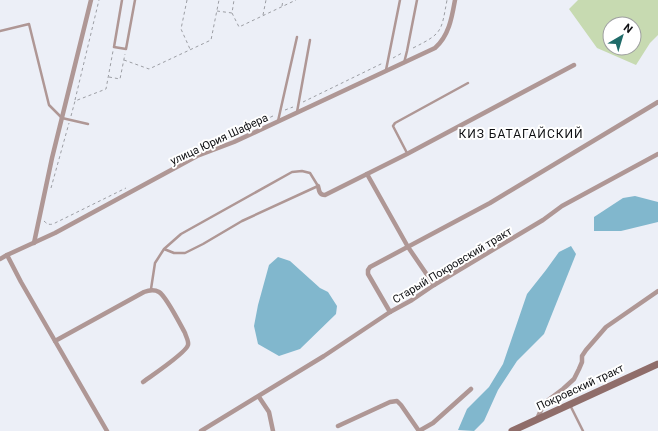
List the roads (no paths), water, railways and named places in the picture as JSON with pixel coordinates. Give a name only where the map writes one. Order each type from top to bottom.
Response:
[{"type":"main road","name":"Покровский тракт","points":[[512,431],[658,364]]},
{"type":"street","points":[[34,243],[62,118],[91,0]]},
{"type":"street","name":"улица Юрия Шафера","points":[[0,259],[56,233],[197,156],[234,142],[435,48],[440,44],[448,31],[455,0]]},
{"type":"street","points":[[318,186],[320,194],[325,195],[407,154],[574,64]]},
{"type":"street","points":[[390,312],[368,274],[370,267],[490,203],[658,102]]},
{"type":"street","name":"Старый Покровский тракт","points":[[201,431],[259,397],[390,312],[544,220],[562,206],[658,154]]},
{"type":"street","points":[[367,174],[408,247],[434,285]]},
{"type":"street","points":[[7,255],[107,431]]},
{"type":"street","points":[[55,341],[144,292],[151,290],[159,291],[164,296],[185,333],[188,343],[185,350],[143,382]]},
{"type":"street","points":[[537,419],[547,401],[574,379],[582,362],[582,356],[606,327],[658,291]]},
{"type":"street","points":[[338,426],[390,402],[396,401],[401,405],[419,431],[433,423],[471,389]]},
{"type":"street","points":[[259,397],[269,412],[273,431]]},
{"type":"lane","points":[[122,0],[114,47],[126,49],[135,0]]},
{"type":"lane","points":[[385,72],[400,0]]},
{"type":"lane","points":[[403,63],[407,51],[417,0]]},
{"type":"lane","points":[[0,31],[29,24],[49,105],[62,118],[88,124]]},
{"type":"lane","points":[[278,122],[297,37]]},
{"type":"lane","points":[[297,113],[310,40]]},
{"type":"lane","points":[[407,154],[394,128],[394,124],[468,83]]},
{"type":"lane","points":[[151,290],[155,263],[164,249],[181,234],[292,172],[302,171],[310,173],[318,186],[242,221],[185,253],[164,249]]},
{"type":"lane","points":[[570,404],[583,431]]},
{"type":"water","points":[[635,196],[658,202],[658,222],[621,231],[594,231],[594,217],[623,198]]},
{"type":"water","points":[[571,246],[576,254],[544,334],[517,361],[498,390],[484,421],[474,431],[458,430],[467,409],[489,387],[503,364],[527,294],[559,252]]},
{"type":"water","points":[[278,257],[290,261],[320,288],[328,292],[337,306],[336,314],[300,349],[279,356],[258,344],[254,326],[269,265]]},
{"type":"district","name":"КИЗ БАТАГАЙСКИЙ","points":[[521,134]]}]
